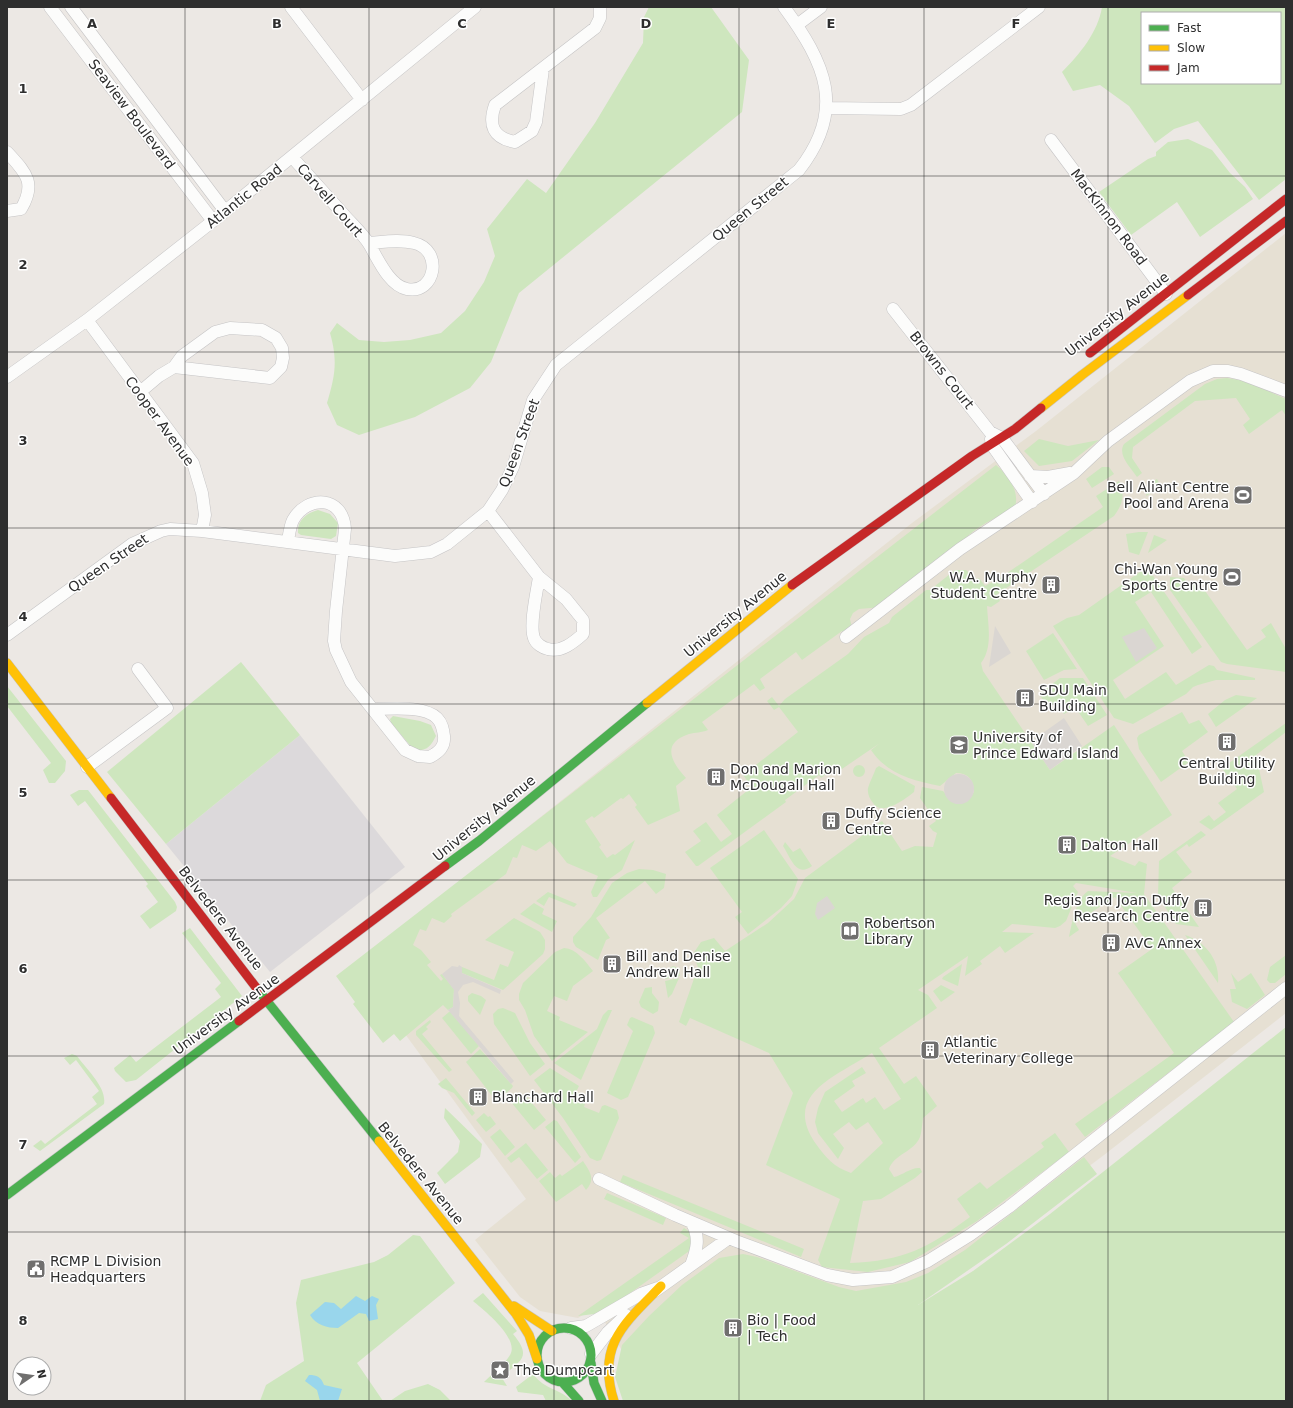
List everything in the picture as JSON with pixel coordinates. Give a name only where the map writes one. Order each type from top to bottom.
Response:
[{"type":"main road","name":"University Avenue","points":[[1080,361],[1286,199]]},
{"type":"main road","name":"University Avenue","points":[[7,1195],[480,841],[790,587],[972,456],[1002,438],[1080,376],[1286,221]]},
{"type":"main road","name":"University Avenue","points":[[972,456],[995,428]]},
{"type":"main road","name":"Belvedere Avenue","points":[[7,662],[267,1001],[506,1301],[528,1332],[533,1342],[537,1359]]},
{"type":"main road","points":[[614,1401],[610,1392],[607,1363],[611,1348],[624,1324],[661,1286]]},
{"type":"main road","name":"Belvedere Avenue","points":[[506,1301],[552,1331]]},
{"type":"main road","points":[[591,1358],[587,1371],[580,1378],[572,1382],[563,1383],[548,1378],[543,1373],[537,1359],[540,1343],[545,1336],[560,1328],[571,1328],[585,1338],[590,1345],[594,1383],[602,1401]]},
{"type":"main road","points":[[563,1383],[579,1401]]},
{"type":"street","name":"Seaview Boulevard","points":[[50,7],[213,221]]},
{"type":"street","name":"Seaview Boulevard","points":[[71,7],[225,211]]},
{"type":"street","points":[[291,7],[362,100]]},
{"type":"street","name":"Atlantic Road","points":[[7,377],[88,320],[213,221],[475,7]]},
{"type":"street","points":[[543,69],[536,122],[532,131],[515,142],[500,136],[493,129],[491,116],[495,105],[595,28],[600,18],[600,7]]},
{"type":"street","name":"Queen Street","points":[[7,635],[132,544],[151,534],[166,530],[202,531],[395,556],[431,552],[447,544],[488,511],[502,490],[512,466],[532,400],[556,365],[798,170],[811,154],[824,125],[827,108],[826,91],[821,69],[797,25],[784,7]]},
{"type":"street","points":[[797,25],[821,7]]},
{"type":"street","points":[[827,108],[902,109],[911,105],[1039,7]]},
{"type":"street","name":"MacKinnon Road","points":[[1051,140],[1166,294]]},
{"type":"street","points":[[7,152],[27,175],[28,197],[21,209],[7,211]]},
{"type":"street","name":"Carvell Court","points":[[292,157],[369,243],[378,263],[395,281],[406,289],[417,290],[427,282],[433,272],[433,261],[427,249],[415,243],[402,241],[369,243]]},
{"type":"street","name":"Browns Court","points":[[893,309],[995,428]]},
{"type":"street","name":"Cooper Avenue","points":[[88,320],[193,463],[199,478],[203,498],[205,515],[202,531]]},
{"type":"street","points":[[140,392],[159,376],[174,367],[182,356],[215,332],[230,328],[262,330],[276,338],[282,348],[283,358],[281,367],[270,378],[174,367]]},
{"type":"street","points":[[846,637],[960,549],[1074,473],[1114,436],[1190,381],[1213,370],[1242,374],[1286,391]]},
{"type":"street","points":[[995,428],[1044,494]]},
{"type":"street","points":[[995,428],[992,445],[1032,502]]},
{"type":"street","points":[[1030,476],[1048,477],[1074,473]]},
{"type":"street","points":[[288,541],[293,520],[301,511],[316,503],[326,503],[337,507],[344,518],[334,641],[336,650],[351,682],[405,750],[418,756],[430,757],[443,748],[444,741],[441,724],[438,719],[428,712],[405,708],[373,709]]},
{"type":"street","points":[[488,511],[539,577],[566,599],[583,620],[583,634],[572,644],[552,650],[542,648],[534,639],[532,627],[539,577]]},
{"type":"street","points":[[87,767],[167,708],[138,669]]},
{"type":"street","points":[[599,1179],[692,1223],[827,1275],[853,1280],[892,1277],[928,1260],[970,1234],[1009,1207],[1286,988]]},
{"type":"street","points":[[691,1265],[698,1241],[696,1230],[692,1223]]},
{"type":"street","points":[[591,1358],[614,1326],[661,1286],[729,1238]]},
{"type":"street","points":[[571,1328],[586,1326],[641,1294],[661,1286]]},
{"type":"shaded area","name":"University of Prince Edward Island","points":[[1286,233],[1286,1013],[1104,1155],[896,1311],[636,1401],[630,1364],[596,1307],[578,1318],[540,1311],[520,1297],[475,1240],[526,1199],[397,1023],[351,967],[912,523],[1036,431]]},
{"type":"shaded area","points":[[995,626],[1011,653],[989,667]]},
{"type":"shaded area","points":[[1144,628],[1157,648],[1136,662],[1122,637]]},
{"type":"shaded area","points":[[1064,718],[1082,746],[1050,770],[1033,745],[1033,740]]},
{"type":"shaded area","points":[[300,735],[405,867],[270,972],[166,844]]},
{"type":"shaded area","points":[[959,774],[970,778],[974,789],[970,800],[959,804],[948,800],[944,789],[948,778]]},
{"type":"shaded area","points":[[827,896],[835,908],[818,920],[815,914],[817,903]]},
{"type":"shaded area","points":[[459,965],[462,967],[462,973],[501,990],[500,994],[473,982],[463,985],[458,992],[460,1003],[459,1016],[514,1081],[511,1084],[448,1010],[453,1007],[454,990],[442,974],[452,966],[458,967]]},
{"type":"green space","points":[[649,7],[711,7],[749,60],[742,112],[519,293],[491,362],[470,388],[415,417],[359,435],[337,425],[327,403],[334,376],[335,360],[330,333],[337,323],[359,340],[384,342],[410,340],[441,333],[465,311],[484,282],[495,256],[487,229],[527,179],[546,193],[595,123],[643,43],[644,17]]},
{"type":"green space","points":[[1102,7],[1286,7],[1286,179],[1259,200],[1198,121],[1174,129],[1155,143],[1129,106],[1100,85],[1073,91],[1062,72],[1087,42],[1097,25]]},
{"type":"green space","points":[[1188,139],[1212,150],[1230,173],[1245,187],[1253,199],[1200,237],[1177,202],[1131,235],[1099,192],[1148,159],[1156,156],[1156,152],[1168,142]]},
{"type":"green space","points":[[1227,378],[1245,381],[1286,399],[1286,416],[1282,410],[1249,434],[1243,425],[1250,419],[1236,398],[1195,401],[1133,447],[1132,458],[1142,473],[1137,477],[1123,457],[1122,448],[1124,444],[1205,384],[1217,379]]},
{"type":"green space","points":[[1039,439],[1068,446],[1099,440],[1072,461],[1039,466],[1024,451]]},
{"type":"green space","points":[[996,465],[1009,478],[1012,484],[1016,495],[1015,507],[974,530],[963,541],[882,607],[859,609],[853,613],[850,619],[853,633],[847,637],[842,631],[802,660],[796,652],[760,679],[765,688],[760,691],[754,684],[702,722],[708,730],[689,734],[675,742],[671,753],[676,766],[686,778],[676,786],[680,811],[648,825],[635,807],[637,805],[629,794],[623,799],[621,798],[594,818],[592,816],[585,821],[601,845],[599,847],[607,858],[613,854],[615,855],[635,840],[622,870],[608,880],[597,897],[593,897],[591,892],[598,876],[567,863],[550,841],[536,851],[522,845],[517,858],[513,857],[506,874],[451,914],[452,916],[444,923],[432,918],[426,931],[420,929],[413,945],[421,950],[431,962],[427,965],[441,981],[443,979],[440,975],[442,974],[454,989],[453,1007],[448,1010],[443,1005],[400,1041],[394,1034],[383,1043],[353,1004],[355,1002],[336,976]]},
{"type":"green space","points":[[1102,467],[1109,467],[1114,474],[1092,488],[1086,479]]},
{"type":"green space","points":[[1157,479],[1161,487],[1146,496],[1149,484]]},
{"type":"green space","points":[[1119,481],[1123,495],[1121,504],[1114,516],[996,595],[1000,601],[991,607],[987,606],[989,636],[985,657],[981,663],[983,671],[1050,770],[1114,725],[1172,815],[1110,856],[1135,866],[1139,861],[1147,864],[1144,894],[1234,1022],[1085,1137],[1075,1124],[1174,1053],[1118,973],[1152,949],[1115,897],[1075,923],[1079,930],[1069,937],[1073,918],[1080,900],[1088,891],[1137,893],[1076,883],[1073,886],[1078,892],[1066,921],[1055,928],[1012,924],[1002,932],[1034,933],[1005,953],[1000,946],[980,961],[982,964],[965,976],[968,956],[918,990],[928,995],[937,1008],[879,1048],[904,1084],[916,1076],[937,1106],[923,1118],[921,1135],[917,1142],[895,1160],[889,1169],[894,1177],[917,1168],[920,1168],[922,1172],[881,1199],[863,1201],[850,1263],[869,1262],[900,1256],[928,1245],[941,1237],[970,1217],[957,1199],[980,1182],[987,1189],[1044,1147],[1041,1143],[1055,1133],[1069,1152],[977,1221],[910,1262],[868,1272],[822,1267],[818,1260],[840,1199],[766,1165],[793,1093],[769,1053],[690,1018],[686,1026],[679,1022],[698,967],[693,954],[701,942],[714,938],[725,951],[768,923],[794,899],[805,878],[882,821],[902,851],[915,846],[933,847],[937,833],[929,826],[936,821],[920,798],[922,787],[943,791],[954,803],[960,803],[965,801],[974,792],[973,784],[970,778],[960,773],[956,773],[940,786],[910,779],[893,771],[871,750],[880,743],[839,771],[835,767],[821,778],[819,775],[785,800],[786,802],[698,866],[696,866],[685,852],[701,841],[693,831],[706,822],[721,842],[732,834],[717,815],[752,787],[743,775],[798,732],[779,707],[774,710],[767,701],[772,697],[779,706],[785,699],[848,654],[864,637],[889,623],[892,617],[926,590],[930,590],[955,570],[966,570],[976,579],[979,578],[985,586],[1000,578],[1103,507],[1096,496]],"holes":[[[872,1053],[901,1099],[884,1110],[875,1097],[866,1103],[863,1098],[842,1112],[834,1101],[855,1086],[852,1081],[866,1073],[862,1067],[825,1092],[818,1108],[815,1122],[818,1133],[838,1159],[844,1148],[833,1134],[849,1122],[856,1130],[868,1122],[883,1143],[851,1173],[835,1165],[827,1158],[816,1144],[807,1127],[805,1112],[809,1099],[818,1088]]]},
{"type":"green space","points":[[318,510],[330,514],[338,523],[336,536],[331,539],[301,535],[298,533],[299,524],[301,521],[310,513]]},
{"type":"green space","points":[[1148,532],[1139,555],[1129,552],[1126,534]]},
{"type":"green space","points":[[1154,535],[1167,540],[1148,553]]},
{"type":"green space","points":[[1147,567],[1202,647],[1192,654],[1151,592],[1135,602],[1164,646],[1113,680],[1125,699],[1166,672],[1176,685],[1209,665],[1214,666],[1217,670],[1255,678],[1255,680],[1216,680],[1198,685],[1193,687],[1186,694],[1133,724],[1114,718],[1053,626],[1067,618],[1079,615]]},
{"type":"green space","points":[[1170,577],[1184,578],[1190,586],[1198,581],[1247,650],[1266,637],[1261,630],[1271,623],[1286,649],[1286,672],[1221,662],[1170,590]]},
{"type":"green space","points":[[1053,633],[1077,669],[1064,670],[1044,680],[1026,651]]},
{"type":"green space","points":[[241,662],[300,735],[166,844],[107,772]]},
{"type":"green space","points":[[1060,678],[1083,678],[1107,715],[1088,726],[1075,707],[1064,714],[1056,702],[1048,707],[1039,694]]},
{"type":"green space","points":[[7,686],[66,761],[65,771],[55,783],[49,783],[43,770],[51,763],[7,706]]},
{"type":"green space","points":[[1236,695],[1257,698],[1216,727],[1208,714],[1225,700]]},
{"type":"green space","points":[[1182,712],[1189,724],[1199,720],[1208,732],[1182,751],[1189,762],[1161,782],[1139,749],[1137,738],[1139,735]]},
{"type":"green space","points":[[393,716],[420,721],[431,725],[436,736],[432,743],[428,748],[414,750],[391,723],[390,719]]},
{"type":"green space","points":[[1286,723],[1286,732],[1256,755],[1264,792],[1211,830],[1199,822],[1209,815],[1214,821],[1226,812],[1218,803],[1237,789],[1222,768]]},
{"type":"green space","points":[[861,765],[864,766],[864,776],[857,777],[854,776],[853,769],[854,766]]},
{"type":"green space","points":[[879,766],[915,786],[914,792],[905,799],[888,808],[877,807],[870,798],[868,790],[876,768]]},
{"type":"green space","points":[[79,790],[88,790],[175,902],[177,907],[176,911],[150,929],[140,916],[158,902],[146,886],[148,884],[85,801],[78,806],[70,795]]},
{"type":"green space","points":[[764,830],[798,879],[792,896],[781,908],[748,934],[735,917],[742,912],[710,868]]},
{"type":"green space","points":[[1201,831],[1206,835],[1189,847],[1187,844],[1176,852],[1192,872],[1172,888],[1199,927],[1176,924],[1158,896],[1159,861]]},
{"type":"green space","points":[[785,842],[793,852],[800,848],[812,866],[802,870],[794,865],[783,846]]},
{"type":"green space","points":[[639,869],[653,870],[666,874],[664,888],[656,894],[645,881],[596,918],[610,938],[606,940],[598,960],[576,947],[573,942],[573,937],[591,917],[612,883],[627,873]]},
{"type":"green space","points":[[548,892],[577,904],[574,907],[549,897],[544,906],[536,901]]},
{"type":"green space","points":[[534,903],[544,909],[542,914],[557,921],[552,932],[520,914]]},
{"type":"green space","points":[[514,918],[540,932],[545,940],[545,949],[543,954],[503,990],[462,973],[462,967],[494,980],[500,964],[508,967],[514,952],[485,940]]},
{"type":"green space","points":[[190,928],[242,996],[136,1080],[126,1082],[114,1068],[130,1055],[136,1062],[221,997],[215,989],[221,983],[182,933]]},
{"type":"green space","points":[[1185,935],[1199,942],[1210,953],[1217,967],[1218,983]]},
{"type":"green space","points":[[564,948],[577,953],[593,971],[573,986],[567,1001],[554,996],[547,1011],[560,1017],[559,1020],[588,1032],[552,1061],[534,1036],[525,1010],[519,1000],[519,994],[523,983],[555,952]]},
{"type":"green space","points":[[1286,955],[1286,974],[1275,983],[1270,983],[1267,980],[1270,967]]},
{"type":"green space","points":[[962,964],[958,986],[942,979],[943,977]]},
{"type":"green space","points":[[673,966],[678,968],[680,976],[665,979],[666,970]]},
{"type":"green space","points":[[1231,973],[1238,982],[1251,973],[1265,995],[1247,1009],[1232,1002],[1230,989],[1236,989]]},
{"type":"green space","points":[[679,978],[672,994],[668,998],[665,981]]},
{"type":"green space","points":[[941,985],[955,992],[941,1002],[933,991]]},
{"type":"green space","points":[[652,987],[652,993],[659,1002],[658,1011],[653,1014],[641,1007],[639,1002],[645,988]]},
{"type":"green space","points":[[472,993],[481,996],[486,1000],[480,1015],[468,1001],[468,996]]},
{"type":"green space","points":[[503,1008],[515,1013],[530,1043],[545,1064],[530,1076],[494,1024],[493,1014],[498,1009]]},
{"type":"green space","points":[[608,1010],[612,1010],[581,1080],[554,1063],[597,1029],[603,1015]]},
{"type":"green space","points":[[451,1012],[479,1046],[471,1054],[442,1018]]},
{"type":"green space","points":[[632,1017],[653,1026],[655,1033],[628,1097],[621,1100],[607,1093],[633,1031],[627,1025]]},
{"type":"green space","points":[[430,1020],[431,1022],[426,1027],[428,1029],[422,1034],[452,1070],[449,1072],[416,1035],[416,1031]]},
{"type":"green space","points":[[1286,1027],[1286,1401],[623,1401],[615,1377],[622,1345],[649,1316],[682,1285],[719,1258],[743,1254],[757,1257],[839,1287],[856,1291],[906,1282],[928,1273],[965,1250],[1084,1157],[1097,1174],[1006,1244],[918,1305],[973,1271],[1050,1214]]},
{"type":"green space","points":[[480,1049],[513,1086],[496,1101],[466,1062]]},
{"type":"green space","points":[[72,1054],[77,1056],[95,1078],[102,1091],[104,1104],[40,1151],[33,1146],[41,1140],[45,1144],[97,1104],[92,1097],[99,1091],[76,1060],[70,1065],[64,1058]]},
{"type":"green space","points":[[550,1068],[579,1086],[576,1092],[587,1097],[584,1107],[599,1113],[602,1106],[605,1105],[617,1110],[619,1118],[601,1160],[597,1161],[590,1158],[563,1118],[534,1080]]},
{"type":"green space","points":[[446,1078],[475,1113],[472,1116],[454,1093],[442,1088],[438,1084]]},
{"type":"green space","points":[[522,1095],[526,1096],[546,1120],[534,1130],[511,1102],[515,1097]]},
{"type":"green space","points":[[445,1108],[482,1144],[480,1157],[445,1184],[437,1173],[458,1152],[460,1141],[444,1118]]},
{"type":"green space","points":[[484,1113],[488,1117],[490,1116],[496,1124],[486,1132],[476,1120]]},
{"type":"green space","points":[[554,1120],[557,1121],[581,1157],[575,1163],[545,1127]]},
{"type":"green space","points":[[500,1129],[515,1147],[505,1156],[490,1137]]},
{"type":"green space","points":[[526,1143],[548,1170],[537,1179],[519,1157],[511,1163],[507,1158]]},
{"type":"green space","points":[[583,1161],[591,1176],[589,1186],[586,1190],[582,1184],[556,1202],[539,1181],[550,1172],[555,1178],[560,1174],[562,1176]]},
{"type":"green space","points":[[623,1175],[804,1249],[801,1257],[620,1182]]},
{"type":"green space","points":[[607,1193],[666,1218],[663,1225],[604,1199]]},
{"type":"green space","points":[[684,1228],[693,1234],[692,1249],[602,1313],[578,1316],[689,1238],[680,1233]]},
{"type":"green space","points":[[413,1235],[420,1236],[455,1283],[357,1363],[383,1401],[260,1401],[266,1385],[304,1361],[296,1303],[301,1280],[374,1262],[388,1255]]},
{"type":"green space","points":[[483,1293],[517,1331],[513,1334],[522,1349],[523,1354],[521,1359],[502,1378],[507,1386],[484,1382],[505,1362],[510,1355],[512,1348],[506,1333],[473,1301]]},
{"type":"green space","points":[[533,1374],[542,1383],[572,1401],[546,1401],[543,1395],[518,1392],[516,1387]]},
{"type":"green space","points":[[428,1384],[440,1390],[451,1401],[390,1401],[405,1391]]},
{"type":"water","points":[[356,1296],[365,1301],[372,1296],[379,1299],[376,1305],[378,1319],[369,1321],[366,1314],[359,1313],[338,1328],[334,1328],[319,1324],[310,1315],[325,1302],[334,1303],[341,1309]]},
{"type":"water","points":[[309,1375],[318,1377],[322,1380],[324,1385],[342,1389],[338,1401],[320,1401],[317,1390],[305,1381]]},
{"type":"traffic: fast","points":[[445,866],[479,841],[647,703]]},
{"type":"traffic: fast","points":[[258,990],[379,1141]]},
{"type":"traffic: fast","points":[[7,1195],[239,1021]]},
{"type":"traffic: fast","points":[[559,1328],[569,1328],[583,1336],[589,1345],[591,1355],[589,1365],[583,1374],[569,1382],[559,1382],[549,1377],[542,1370],[537,1360],[537,1350],[542,1340],[549,1333],[559,1328]]},
{"type":"traffic: fast","points":[[591,1363],[594,1383],[602,1401]]},
{"type":"traffic: fast","points":[[563,1383],[579,1401]]},
{"type":"traffic: slow","points":[[1041,408],[1188,295]]},
{"type":"traffic: slow","points":[[647,703],[792,585]]},
{"type":"traffic: slow","points":[[7,663],[111,798]]},
{"type":"traffic: slow","points":[[379,1141],[516,1314],[529,1335],[537,1359]]},
{"type":"traffic: slow","points":[[614,1401],[609,1381],[611,1350],[617,1336],[626,1324],[661,1286]]},
{"type":"traffic: slow","points":[[514,1306],[552,1331]]},
{"type":"traffic: jam","points":[[1090,353],[1286,199]]},
{"type":"traffic: jam","points":[[1188,295],[1286,221]]},
{"type":"traffic: jam","points":[[792,585],[972,456],[1015,429],[1041,408]]},
{"type":"traffic: jam","points":[[111,798],[258,990]]},
{"type":"traffic: jam","points":[[239,1021],[445,866]]},
{"type":"place","name":"Bell Aliant Centre Pool and Arena","points":[[1243,495]]},
{"type":"place","name":"Chi-Wan Young Sports Centre","points":[[1232,577]]},
{"type":"place","name":"W.A. Murphy Student Centre","points":[[1051,585]]},
{"type":"place","name":"SDU Main Building","points":[[1025,698]]},
{"type":"place","name":"Central Utility Building","points":[[1227,742]]},
{"type":"place","name":"University of Prince Edward Island","points":[[959,745]]},
{"type":"place","name":"Don and Marion McDougall Hall","points":[[716,777]]},
{"type":"place","name":"Duffy Science Centre","points":[[831,821]]},
{"type":"place","name":"Dalton Hall","points":[[1067,845]]},
{"type":"place","name":"Regis and Joan Duffy Research Centre","points":[[1203,908]]},
{"type":"place","name":"Robertson Library","points":[[850,931]]},
{"type":"place","name":"AVC Annex","points":[[1111,943]]},
{"type":"place","name":"Bill and Denise Andrew Hall","points":[[612,964]]},
{"type":"place","name":"Atlantic Veterinary College","points":[[930,1050]]},
{"type":"place","name":"Blanchard Hall","points":[[478,1097]]},
{"type":"place","name":"RCMP L Division Headquarters","points":[[36,1269]]},
{"type":"place","name":"Bio | Food | Tech","points":[[733,1328]]},
{"type":"place","name":"The Dumpcart","points":[[500,1370]]}]
